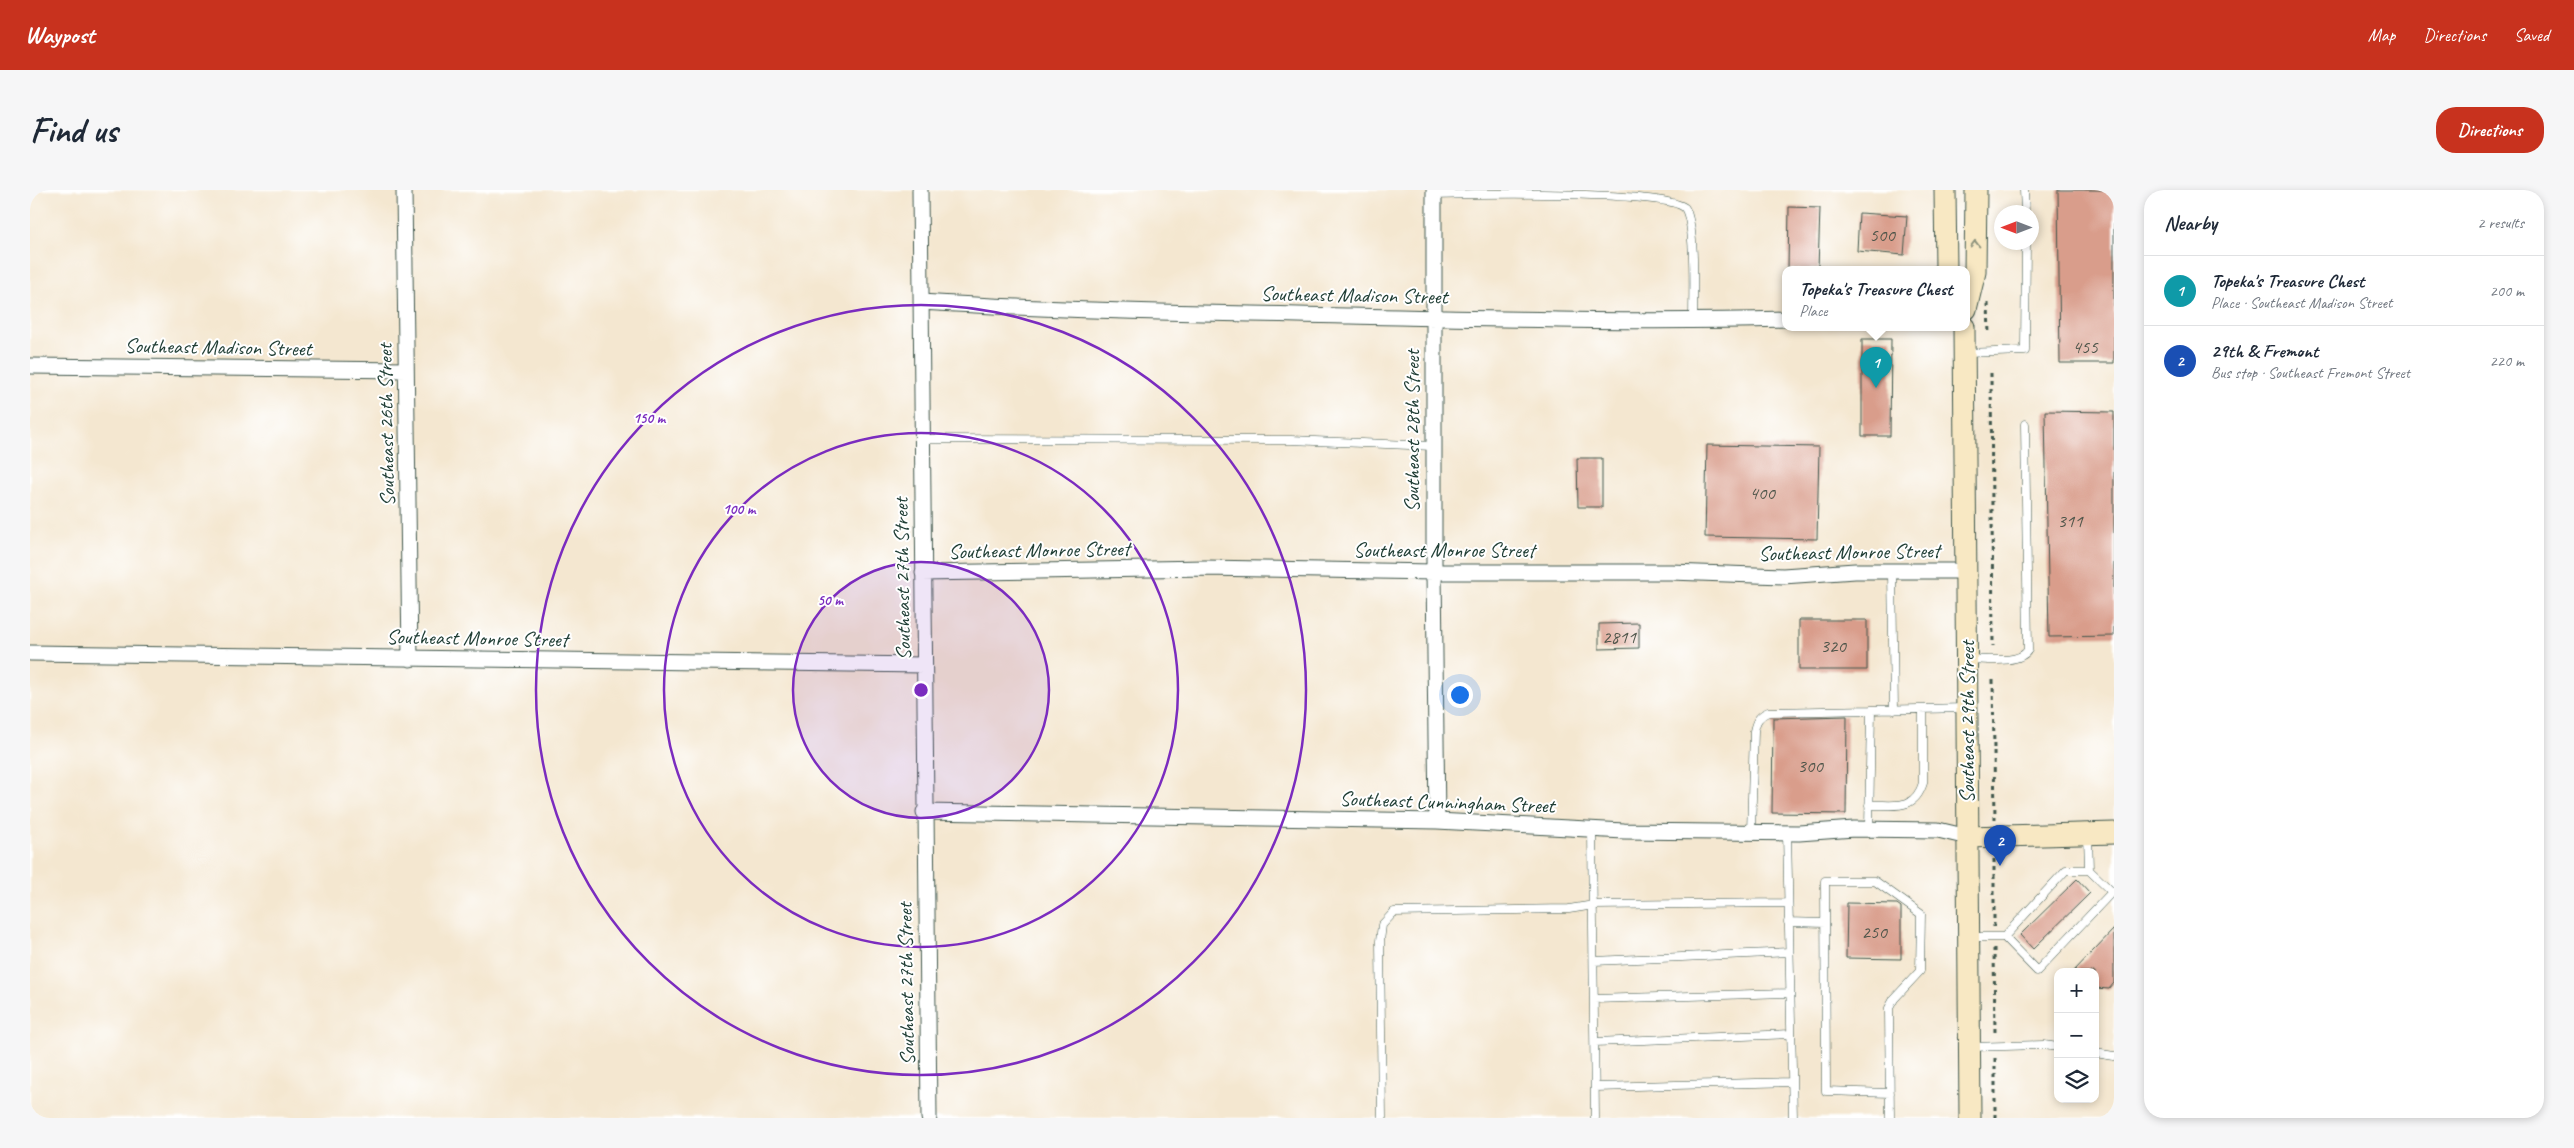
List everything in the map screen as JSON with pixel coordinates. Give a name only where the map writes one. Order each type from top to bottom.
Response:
[{"type":"main road","points":[[1945,190],[1946,266]]},
{"type":"main road","points":[[1970,293],[1975,272],[1976,190]]},
{"type":"main road","name":"Southeast 29th Street","points":[[1964,331],[1970,1118]]},
{"type":"main road","points":[[1968,837],[2114,833]]},
{"type":"street","name":"Southeast 26th Street","points":[[404,190],[410,659]]},
{"type":"street","name":"Southeast 27th Street","points":[[920,190],[924,812],[929,1118]]},
{"type":"street","name":"Southeast 28th Street","points":[[1434,193],[1433,446],[1437,821]]},
{"type":"street","name":"Southeast Madison Street","points":[[921,302],[1038,310],[1433,318],[1693,321],[1782,319]]},
{"type":"street","name":"Southeast Madison Street","points":[[30,366],[406,370]]},
{"type":"street","name":"Southeast Monroe Street","points":[[923,573],[1205,568],[1434,572],[1671,572],[1783,576],[1892,571],[1965,571]]},
{"type":"street","name":"Southeast Monroe Street","points":[[30,653],[924,665]]},
{"type":"street","name":"Southeast Cunningham Street","points":[[924,812],[1437,821],[1592,830],[1787,833],[1869,829],[1938,830],[1968,837]]},
{"type":"lane","points":[[2024,190],[2025,205]]},
{"type":"lane","points":[[1434,193],[1595,192],[1646,195],[1680,204],[1685,209],[1691,236],[1693,321]]},
{"type":"lane","points":[[1964,353],[2025,351],[2026,250]]},
{"type":"lane","points":[[1966,659],[2017,658],[2025,655],[2028,650],[2025,424]]},
{"type":"lane","points":[[922,439],[1292,440],[1433,446]]},
{"type":"lane","points":[[1892,571],[1894,710]]},
{"type":"lane","points":[[1751,832],[1754,731],[1755,723],[1760,716],[1768,712],[1966,708]]},
{"type":"lane","points":[[1869,805],[1906,804],[1914,801],[1919,795],[1923,783],[1922,709]]},
{"type":"lane","points":[[1869,829],[1871,710]]},
{"type":"lane","points":[[1592,830],[1595,1118]]},
{"type":"lane","points":[[1787,833],[1793,1118]]},
{"type":"lane","points":[[2088,833],[2089,870]]},
{"type":"lane","points":[[1969,937],[2004,937],[2037,971],[2112,892],[2089,870],[2066,870],[2004,937]]},
{"type":"lane","points":[[1890,1093],[1826,1091],[1825,880],[1875,881],[1921,914],[1920,971],[1894,999],[1889,1008],[1890,1093],[1890,1118]]},
{"type":"lane","points":[[1382,1118],[1380,941],[1382,925],[1394,912],[1569,909],[1594,905],[1788,903]]},
{"type":"lane","points":[[1788,922],[1825,923]]},
{"type":"lane","points":[[1594,961],[1789,952]]},
{"type":"lane","points":[[1594,999],[1790,993]]},
{"type":"lane","points":[[1595,1042],[1791,1034]]},
{"type":"lane","points":[[1970,1047],[2044,1045],[2054,1047]]},
{"type":"lane","points":[[2099,1054],[2114,1056]]},
{"type":"lane","points":[[1595,1087],[1792,1082]]},
{"type":"path","points":[[1991,373],[1993,646]]},
{"type":"path","points":[[1993,680],[1996,836],[1994,937],[1995,1118]]},
{"type":"building","points":[[2058,190],[2114,190],[2114,363],[2060,363]]},
{"type":"building","points":[[1789,207],[1820,208],[1818,266],[1788,266]]},
{"type":"building","points":[[1859,213],[1907,216],[1904,255],[1857,251]]},
{"type":"building","points":[[1862,339],[1891,339],[1890,436],[1862,436]]},
{"type":"building","points":[[2045,411],[2114,412],[2114,636],[2049,637]]},
{"type":"building","points":[[1707,445],[1819,447],[1817,539],[1705,537]]},
{"type":"building","points":[[1577,458],[1602,458],[1602,507],[1578,507]]},
{"type":"building","points":[[1799,620],[1867,620],[1867,670],[1799,670]]},
{"type":"building","points":[[1639,623],[1639,648],[1599,649],[1599,624]]},
{"type":"building","points":[[1847,716],[1846,814],[1772,813],[1773,718]]},
{"type":"building","points":[[2077,879],[2090,893],[2033,949],[2020,935]]},
{"type":"building","points":[[1847,903],[1897,904],[1901,907],[1901,959],[1846,958]]},
{"type":"building","points":[[2114,929],[2114,983],[2109,989],[2099,988],[2099,968],[2077,968]]},
{"type":"place","name":"Topeka's Treasure Chest","points":[[1876,388]]},
{"type":"place","name":"29th & Fremont","points":[[2000,866]]}]
